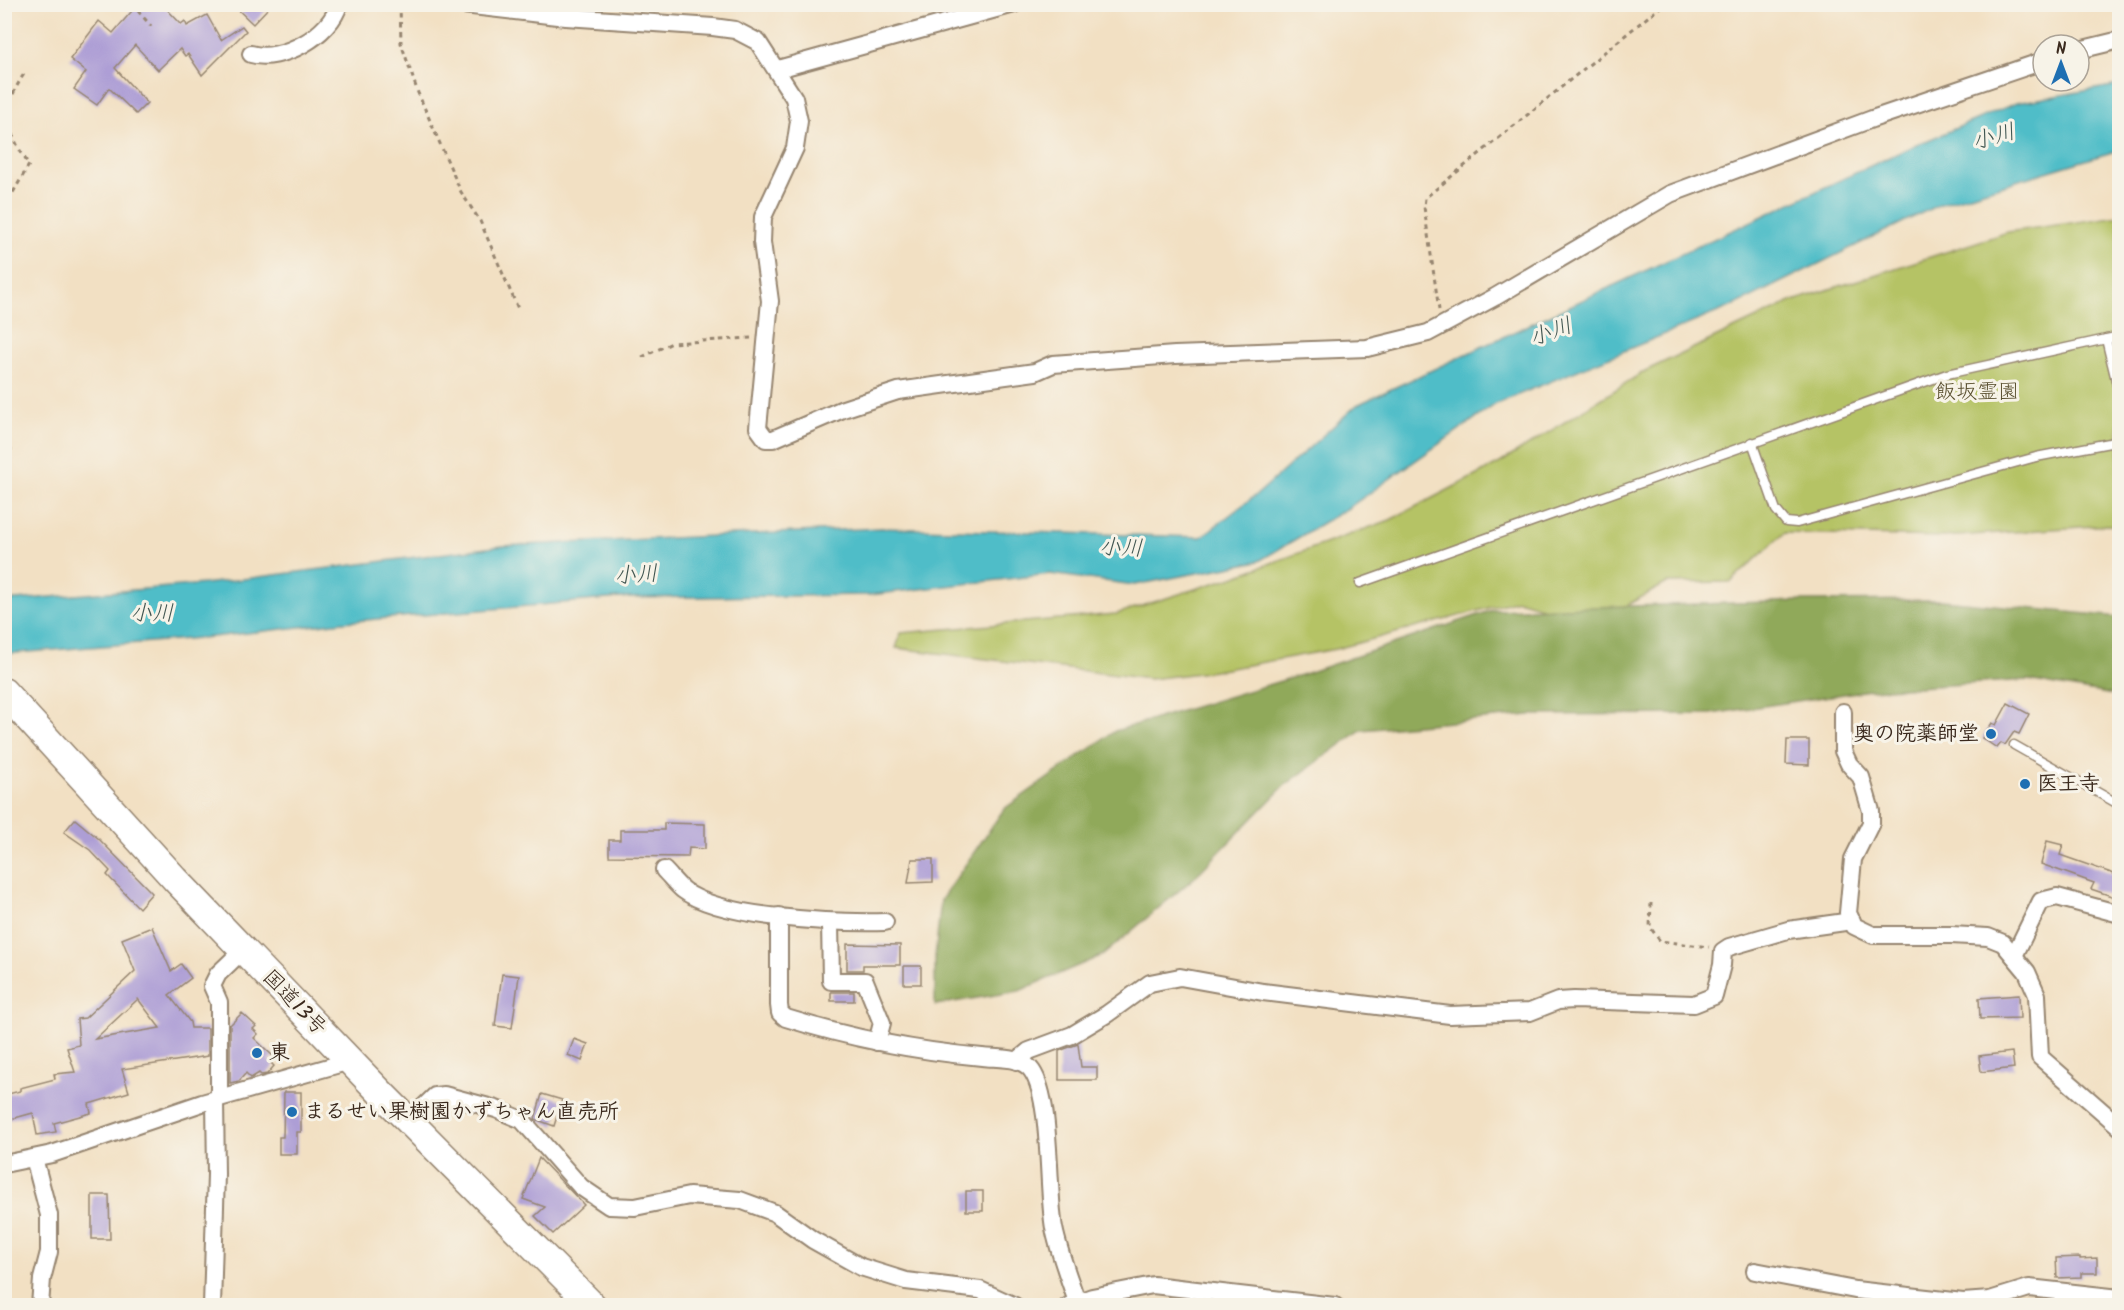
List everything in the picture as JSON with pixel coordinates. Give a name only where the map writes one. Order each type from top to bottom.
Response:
[{"type":"highway","name":"国道13号","points":[[4,692],[243,950],[409,1121],[593,1305]]},
{"type":"street","points":[[251,54],[271,57],[307,43],[337,13],[339,4]]},
{"type":"street","points":[[778,69],[1014,4]]},
{"type":"street","points":[[459,5],[735,30],[758,42],[778,69],[798,109],[799,128],[795,148],[763,217],[762,242],[770,301],[758,428],[766,439],[773,439],[843,409],[898,391],[1035,372],[1053,364],[1186,355],[1367,348],[1393,344],[1441,327],[1670,194],[1872,118],[2031,64]]},
{"type":"street","points":[[2091,47],[2120,40]]},
{"type":"street","points":[[1843,712],[1844,751],[1849,764],[1861,777],[1871,811],[1871,823],[1853,859],[1848,913],[1852,921],[1860,931],[1874,935],[1989,937],[2003,943],[2027,972],[2037,995],[2040,1057],[2120,1127]]},
{"type":"street","points":[[664,870],[684,890],[702,900],[720,906],[830,922],[885,922]]},
{"type":"street","points":[[2014,956],[2038,908],[2047,898],[2057,897],[2120,914]]},
{"type":"street","points":[[779,916],[780,1013],[786,1018],[877,1042],[945,1054],[1017,1061],[1033,1072],[1040,1088],[1047,1132],[1049,1187],[1054,1228],[1083,1302],[1153,1285],[1335,1305]]},
{"type":"street","points":[[1017,1061],[1029,1051],[1072,1035],[1107,1014],[1150,983],[1171,978],[1180,977],[1263,992],[1442,1014],[1513,1014],[1530,1012],[1558,1001],[1574,1000],[1694,1004],[1714,996],[1723,951],[1726,949],[1788,930],[1852,921]]},
{"type":"street","points":[[830,922],[831,981],[865,981],[882,1023],[877,1042]]},
{"type":"street","points":[[212,1305],[219,1002],[212,986],[218,974],[243,950]]},
{"type":"street","points":[[4,1164],[34,1158],[217,1099],[350,1061]]},
{"type":"street","points":[[409,1121],[435,1096],[444,1095],[496,1110],[522,1120],[581,1187],[609,1206],[635,1207],[689,1196],[740,1200],[775,1213],[813,1240],[861,1267],[906,1281],[980,1290],[1015,1305]]},
{"type":"street","points":[[34,1158],[49,1215],[49,1252],[42,1279],[40,1305]]},
{"type":"street","points":[[1755,1271],[1855,1290],[1963,1302],[1990,1300],[2029,1288],[2120,1298]]},
{"type":"lane","points":[[1360,583],[1947,374],[2120,336]]},
{"type":"lane","points":[[2106,339],[2120,397]]},
{"type":"lane","points":[[1752,442],[1776,510],[1786,522],[1797,523],[2036,457],[2120,441]]},
{"type":"lane","points":[[2014,745],[2120,805]]},
{"type":"path","points":[[132,4],[151,26]]},
{"type":"path","points":[[400,4],[400,43],[418,93],[461,192],[480,221],[519,311]]},
{"type":"path","points":[[1441,327],[1424,207],[1425,198],[1660,7]]},
{"type":"path","points":[[4,208],[29,165],[11,136],[5,117],[5,103],[12,88],[24,74]]},
{"type":"path","points":[[642,357],[672,343],[767,338]]},
{"type":"path","points":[[4,439],[12,451],[4,470]]},
{"type":"path","points":[[1651,903],[1650,927],[1660,941],[1726,949]]},
{"type":"green space","name":"飯坂霊園","points":[[2119,216],[2119,526],[1943,537],[1784,533],[1731,582],[1667,583],[1602,619],[1568,615],[1518,600],[1336,649],[1215,671],[1150,679],[896,648],[901,633],[1116,614],[1233,577],[1390,520],[1500,463],[1645,371],[1793,301],[2008,232]]},
{"type":"green space","points":[[1942,600],[2119,617],[2119,696],[2028,680],[1870,690],[1711,714],[1529,715],[1361,730],[1284,786],[1194,878],[1103,955],[1019,991],[935,1005],[935,957],[941,900],[1004,809],[1115,731],[1304,674],[1493,610],[1802,601]]},
{"type":"water","name":"小川","points":[[2119,85],[2119,150],[1940,204],[1735,305],[1496,404],[1348,508],[1259,561],[1135,585],[1050,574],[869,595],[619,598],[343,622],[212,637],[5,654],[5,601],[204,584],[503,546],[881,528],[1201,537],[1260,492],[1357,405],[1907,149],[2016,103],[2073,93],[2091,93],[2091,90]]},
{"type":"building","points":[[138,4],[162,4],[181,24],[185,21],[187,26],[207,15],[221,40],[242,26],[246,31],[202,75],[188,54],[185,56],[180,49],[158,70],[135,45],[115,68],[147,103],[136,114],[109,88],[97,105],[74,89],[86,72],[70,59],[99,21],[113,33]]},
{"type":"building","points":[[232,4],[272,4],[253,24]]},
{"type":"building","points":[[2008,703],[2029,714],[2019,734],[2014,732],[2005,745],[2001,743],[1997,748],[1982,738],[1992,723],[1996,725]]},
{"type":"building","points":[[1787,740],[1809,740],[1809,765],[1786,764]]},
{"type":"building","points":[[75,819],[99,839],[152,893],[139,908],[107,875],[110,871],[90,850],[64,832]]},
{"type":"building","points":[[664,823],[705,824],[705,849],[689,848],[688,857],[609,856],[609,840],[620,840],[620,830],[664,830]]},
{"type":"building","points":[[2047,841],[2063,845],[2060,855],[2120,876],[2120,899],[2091,889],[2094,883],[2041,864]]},
{"type":"building","points":[[912,859],[933,859],[933,882],[908,883]]},
{"type":"building","points":[[152,927],[171,971],[181,964],[191,978],[169,995],[190,1022],[191,1028],[208,1028],[208,1056],[122,1069],[129,1092],[89,1104],[91,1113],[54,1123],[56,1132],[37,1135],[33,1113],[4,1121],[4,1095],[20,1091],[20,1088],[55,1079],[54,1074],[75,1072],[67,1048],[79,1045],[77,1019],[85,1018],[135,971],[122,939]],"holes":[[[138,999],[160,1028],[95,1039]]]},
{"type":"building","points":[[847,944],[900,945],[900,965],[863,965],[863,970],[847,970]]},
{"type":"building","points":[[904,966],[921,966],[921,984],[904,984]]},
{"type":"building","points":[[502,974],[519,976],[512,1028],[495,1026]]},
{"type":"building","points":[[831,992],[854,992],[854,1001],[831,1001]]},
{"type":"building","points":[[2019,995],[2020,1018],[1980,1019],[1979,998]]},
{"type":"building","points":[[242,1013],[256,1026],[253,1029],[258,1034],[254,1038],[274,1057],[269,1061],[274,1066],[267,1074],[259,1073],[251,1078],[246,1073],[239,1081],[230,1083],[230,1025]]},
{"type":"building","points":[[574,1039],[588,1044],[582,1061],[568,1055]]},
{"type":"building","points":[[1078,1044],[1081,1067],[1097,1067],[1097,1080],[1059,1080],[1059,1051]]},
{"type":"building","points":[[2012,1052],[2014,1068],[1981,1072],[1979,1056]]},
{"type":"building","name":"まるせい果樹園かずちゃん直売所","points":[[284,1092],[301,1092],[301,1132],[297,1132],[297,1154],[279,1154],[279,1137],[283,1137]]},
{"type":"building","points":[[542,1094],[562,1100],[554,1126],[535,1119]]},
{"type":"building","points":[[539,1158],[584,1205],[553,1234],[535,1216],[545,1207],[523,1199]]},
{"type":"building","points":[[966,1191],[983,1191],[983,1211],[966,1211]]},
{"type":"building","points":[[92,1195],[109,1195],[110,1239],[92,1239]]},
{"type":"building","points":[[2080,1257],[2080,1259],[2097,1258],[2097,1273],[2081,1273],[2081,1277],[2057,1278],[2056,1258]]},
{"type":"place","name":"奥の院薬師堂","points":[[1991,734]]},
{"type":"place","name":"医王寺","points":[[2025,784]]},
{"type":"place","name":"東","points":[[257,1053]]},
{"type":"place","name":"まるせい果樹園かずちゃん直売所","points":[[292,1112]]}]
